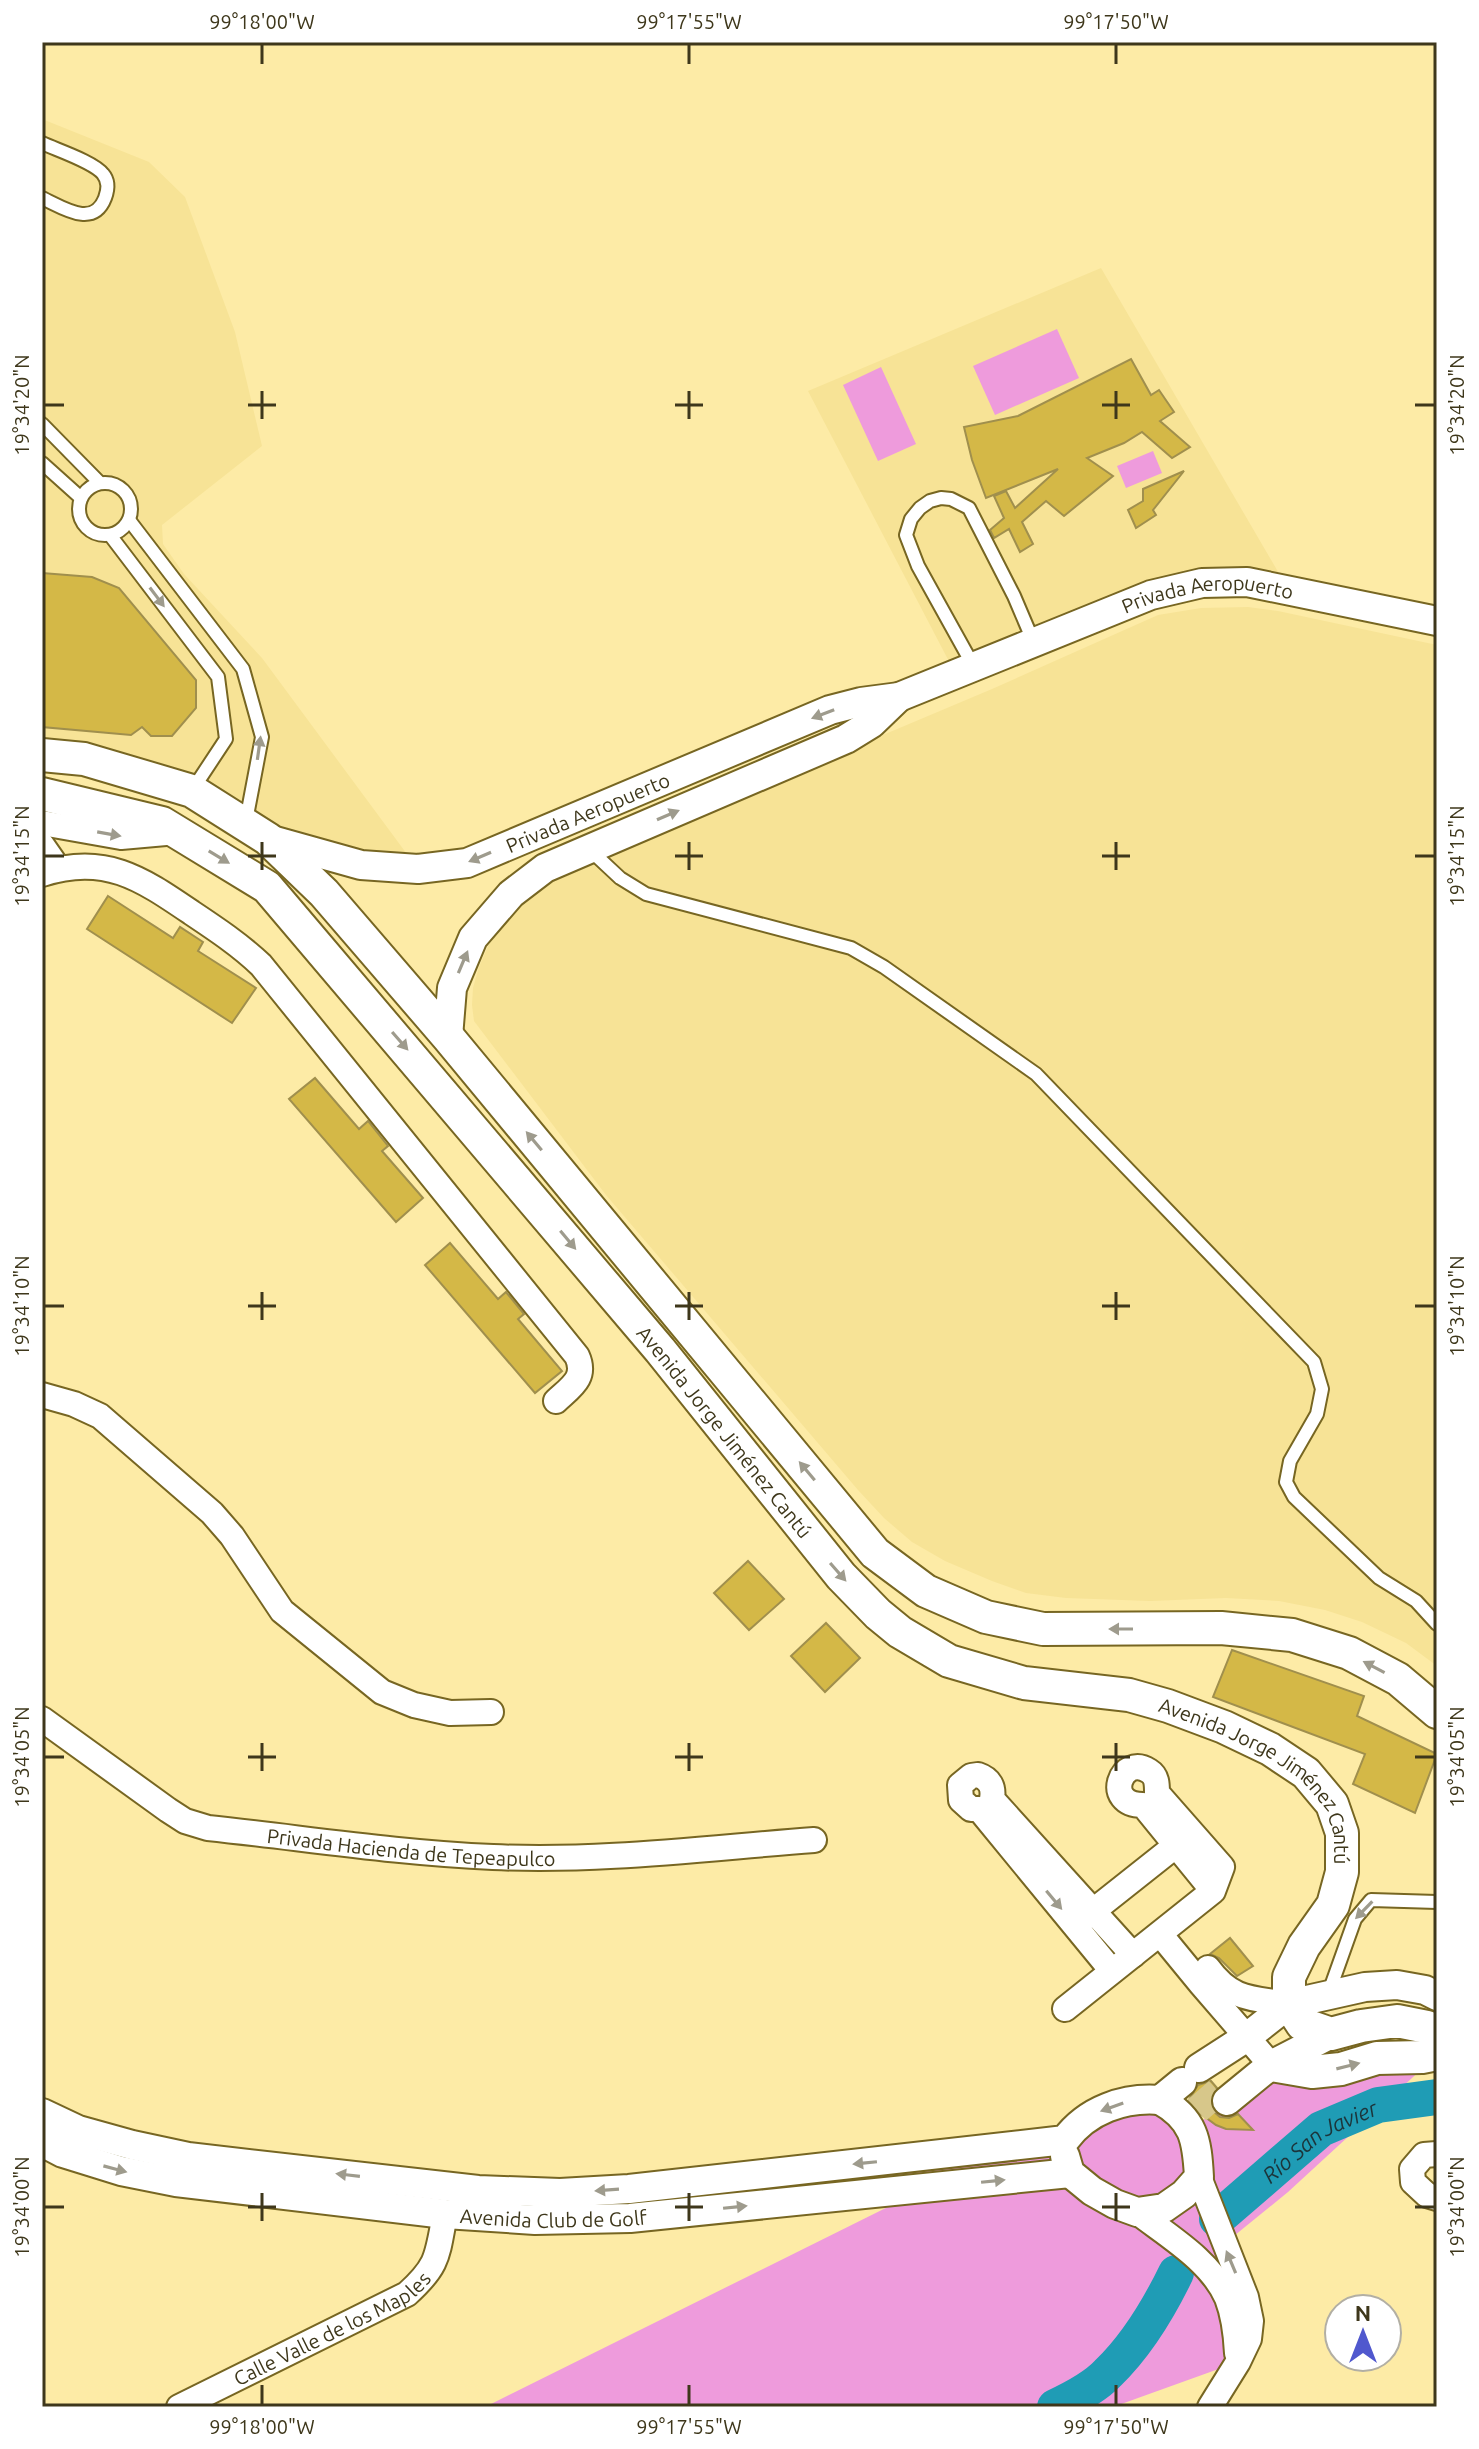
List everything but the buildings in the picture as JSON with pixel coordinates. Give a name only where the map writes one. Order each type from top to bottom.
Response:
[{"type":"main road","name":"Avenida Jorge Jiménez Cantú","points":[[42,755],[84,759],[192,791],[257,832],[324,893],[448,1037],[875,1553],[926,1591],[986,1617],[1043,1629],[1221,1628],[1292,1635],[1349,1653],[1398,1679],[1437,1712]]},
{"type":"main road","name":"Avenida Jorge Jiménez Cantú","points":[[42,794],[162,823],[267,887],[650,1337],[841,1576],[889,1623],[949,1661],[992,1674],[1024,1683],[1129,1695],[1168,1706],[1236,1732],[1270,1749],[1306,1773],[1332,1804],[1342,1833],[1342,1872],[1333,1905],[1304,1946],[1289,1977],[1289,2004]]},
{"type":"main road","points":[[1289,2004],[1302,2024],[1331,2034],[1397,2021],[1427,2027],[1437,2034]]},
{"type":"main road","points":[[1271,2065],[1312,2072],[1341,2069],[1377,2058],[1437,2054]]},
{"type":"street","name":"Privada Aeropuerto","points":[[257,832],[361,865],[418,869],[467,863],[830,710],[899,697],[1151,595],[1202,583],[1247,582],[1437,621]]},
{"type":"street","name":"Privada Aeropuerto","points":[[448,1037],[452,988],[473,938],[511,894],[533,877],[545,868],[846,739],[872,723],[899,697]]},
{"type":"street","points":[[42,823],[121,837],[177,832]]},
{"type":"street","points":[[42,845],[50,871],[88,866],[118,871],[144,881],[241,946],[261,965],[577,1356],[581,1376],[556,1401]]},
{"type":"street","points":[[42,1395],[74,1404],[100,1416],[212,1513],[232,1536],[282,1611],[382,1692],[414,1705],[450,1713],[491,1712]]},
{"type":"street","name":"Privada Hacienda de Tepeapulco","points":[[42,1719],[168,1810],[185,1821],[208,1828],[446,1853],[538,1858],[583,1858],[814,1840]]},
{"type":"street","points":[[1065,2009],[1213,1891],[1222,1867],[1183,1839],[1084,1918]]},
{"type":"street","points":[[1038,1865],[1084,1918],[1133,1955]]},
{"type":"street","points":[[1084,1918],[1112,1971]]},
{"type":"street","points":[[1167,1928],[1271,2065]]},
{"type":"street","points":[[1217,1992],[1289,2004],[1365,1987],[1397,1985],[1425,1990],[1437,1996]]},
{"type":"street","points":[[1210,2407],[1249,2339],[1251,2321],[1246,2297],[1199,2177],[1194,2100],[1247,2037],[1289,2004]]},
{"type":"street","points":[[1238,2362],[1232,2314],[1225,2295],[1212,2275],[1192,2254],[1137,2212],[1092,2191],[1070,2173],[1065,2140],[1075,2126],[1112,2105],[1141,2098],[1194,2100],[1331,2034]]},
{"type":"street","name":"Avenida Club de Golf","points":[[44,2125],[78,2130],[188,2157],[478,2190],[560,2193],[629,2189],[1065,2140]]},
{"type":"street","name":"Avenida Club de Golf","points":[[44,2125],[63,2153],[121,2171],[176,2182],[445,2214],[535,2220],[630,2218],[1070,2173]]},
{"type":"street","points":[[1437,2154],[1424,2155],[1412,2169],[1413,2182],[1427,2195],[1437,2198]]},
{"type":"street","points":[[1137,2212],[1164,2208],[1184,2194],[1199,2177]]},
{"type":"street","name":"Calle Valle de los Maples","points":[[179,2407],[407,2294],[428,2275],[437,2258],[445,2214]]},
{"type":"lane","points":[[42,143],[95,168],[104,174],[108,184],[103,203],[97,211],[87,215],[76,214],[42,198]]},
{"type":"lane","points":[[42,424],[100,483]]},
{"type":"lane","points":[[42,463],[81,498]]},
{"type":"lane","points":[[100,483],[123,489],[131,504],[129,520],[118,532],[110,535],[87,528],[79,514],[81,498],[92,486],[100,483]]},
{"type":"lane","points":[[974,667],[918,566],[906,535],[911,519],[930,501],[951,499],[969,508],[1034,643]]},
{"type":"lane","points":[[129,520],[243,669],[262,737],[257,832]]},
{"type":"lane","points":[[110,535],[218,677],[226,739],[192,791]]},
{"type":"lane","points":[[589,849],[620,878],[646,894],[851,948],[884,967],[1036,1074],[1314,1362],[1322,1389],[1317,1414],[1290,1461],[1286,1482],[1294,1497],[1379,1578],[1416,1601],[1437,1624]]},
{"type":"lane","points":[[1327,1997],[1355,1919],[1371,1900],[1437,1902]]},
{"type":"shaded area","points":[[42,119],[149,162],[185,197],[235,332],[262,446],[162,525],[163,544],[184,574],[262,658],[418,869],[361,865],[191,791],[42,755]]},
{"type":"shaded area","points":[[1101,268],[1288,589],[1202,583],[954,671],[808,391]]},
{"type":"shaded area","points":[[1057,329],[1079,378],[995,415],[973,366]]},
{"type":"shaded area","points":[[881,367],[916,444],[878,461],[843,385]]},
{"type":"shaded area","points":[[1153,451],[1162,473],[1126,488],[1117,466]]},
{"type":"shaded area","points":[[1248,607],[1437,645],[1437,1666],[1406,1643],[1362,1622],[1325,1610],[1279,1601],[1226,1598],[1150,1601],[1066,1598],[1026,1593],[945,1561],[912,1542],[858,1490],[606,1195],[474,1021],[473,988],[479,967],[489,944],[511,913],[544,886],[596,856],[992,689],[1158,615],[1201,608]]},
{"type":"shaded area","points":[[1437,2055],[1288,2192],[1224,2244],[1238,2362],[1113,2407],[485,2407],[926,2188],[535,2220],[77,2129],[477,2190],[1065,2140],[1141,2098],[1192,2129],[1271,2065]]},
{"type":"waterway","name":"Río San Javier","points":[[1217,2219],[1321,2129],[1378,2105],[1437,2097]]},
{"type":"waterway","name":"Río San Javier","points":[[1055,2407],[1090,2388],[1128,2351],[1176,2273]]},
{"type":"tunnel","points":[[1197,2110],[1219,2091]]}]
